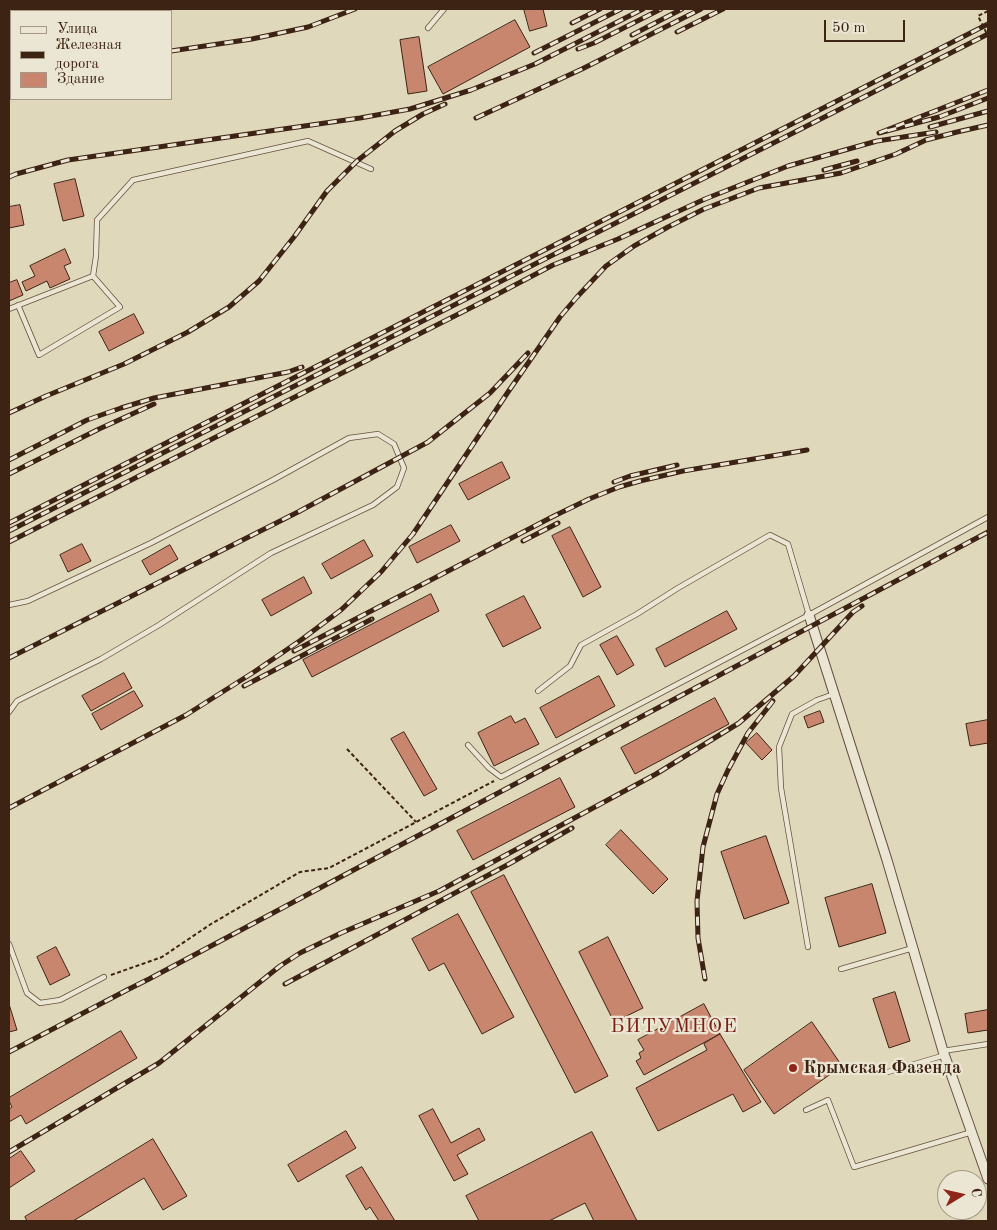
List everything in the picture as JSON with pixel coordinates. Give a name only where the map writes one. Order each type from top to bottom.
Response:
[{"type":"street","points":[[809,615],[887,860],[944,1053],[988,1179]]},
{"type":"lane","points":[[428,28],[444,9]]},
{"type":"lane","points":[[18,306],[39,355],[120,307],[93,276],[96,256],[97,220],[133,180],[308,140],[371,169]]},
{"type":"lane","points":[[9,309],[93,276]]},
{"type":"lane","points":[[9,605],[28,601],[151,543],[349,438],[378,434],[394,444],[404,468],[398,487],[373,504],[271,553],[102,659],[17,701],[9,712]]},
{"type":"lane","points":[[468,745],[489,768],[501,777],[809,615],[988,518]]},
{"type":"lane","points":[[538,691],[570,666],[581,645],[770,535],[788,544],[809,615]]},
{"type":"lane","points":[[808,947],[781,788],[779,747],[792,714],[817,700],[834,694]]},
{"type":"lane","points":[[9,944],[27,993],[40,1003],[60,1000],[104,977]]},
{"type":"lane","points":[[841,969],[913,948]]},
{"type":"lane","points":[[888,1072],[944,1053],[988,1044]]},
{"type":"lane","points":[[806,1110],[828,1100],[854,1167],[972,1132]]},
{"type":"path","points":[[988,11],[978,16],[988,36]]},
{"type":"path","points":[[346,749],[416,822]]},
{"type":"path","points":[[104,977],[162,957],[211,924],[300,872],[329,868],[501,777]]},
{"type":"building","points":[[10,9],[136,9],[136,10]]},
{"type":"building","points":[[524,9],[543,9],[547,26],[530,31]]},
{"type":"building","points":[[515,20],[530,47],[443,94],[428,67]]},
{"type":"building","points":[[419,37],[427,91],[408,94],[400,40]]},
{"type":"building","points":[[75,179],[84,216],[63,221],[54,184]]},
{"type":"building","points":[[20,205],[24,225],[9,228],[9,207]]},
{"type":"building","points":[[65,249],[71,263],[64,266],[70,279],[50,288],[47,281],[26,291],[22,282],[35,276],[30,266]]},
{"type":"building","points":[[17,280],[23,295],[9,301],[9,283]]},
{"type":"building","points":[[134,314],[144,333],[109,351],[99,332]]},
{"type":"building","points":[[502,462],[510,478],[468,500],[459,484]]},
{"type":"building","points":[[451,525],[460,541],[417,563],[409,547]]},
{"type":"building","points":[[570,527],[601,587],[583,597],[552,536]]},
{"type":"building","points":[[364,540],[373,556],[331,579],[322,564]]},
{"type":"building","points":[[82,544],[91,561],[68,572],[60,555]]},
{"type":"building","points":[[170,545],[178,559],[150,575],[142,561]]},
{"type":"building","points":[[304,577],[312,593],[271,616],[262,600]]},
{"type":"building","points":[[431,594],[439,611],[312,677],[303,660]]},
{"type":"building","points":[[524,596],[541,628],[503,647],[486,615]]},
{"type":"building","points":[[727,611],[737,629],[665,667],[656,649]]},
{"type":"building","points":[[617,636],[634,665],[617,675],[600,645]]},
{"type":"building","points":[[124,673],[132,688],[91,711],[82,696]]},
{"type":"building","points":[[599,676],[615,706],[556,738],[540,708]]},
{"type":"building","points":[[134,691],[143,706],[101,730],[92,714]]},
{"type":"building","points":[[715,698],[729,724],[635,774],[621,748]]},
{"type":"building","points":[[820,711],[824,722],[808,728],[804,717]]},
{"type":"building","points":[[511,716],[515,723],[525,718],[539,744],[494,766],[478,733]]},
{"type":"building","points":[[988,720],[988,743],[970,746],[966,724]]},
{"type":"building","points":[[404,732],[437,789],[424,796],[391,739]]},
{"type":"building","points":[[757,733],[772,750],[762,760],[746,743]]},
{"type":"building","points":[[560,778],[575,807],[473,860],[457,831]]},
{"type":"building","points":[[621,830],[668,879],[653,894],[606,845]]},
{"type":"building","points":[[766,836],[789,903],[744,919],[721,852]]},
{"type":"building","points":[[504,875],[608,1076],[575,1093],[471,892]]},
{"type":"building","points":[[872,884],[886,933],[839,947],[825,898]]},
{"type":"building","points":[[458,914],[514,1017],[482,1034],[444,963],[429,971],[412,939]]},
{"type":"building","points":[[608,937],[643,1008],[614,1022],[579,952]]},
{"type":"building","points":[[56,947],[70,975],[50,985],[37,957]]},
{"type":"building","points":[[895,992],[910,1041],[889,1048],[873,999]]},
{"type":"building","points":[[9,1004],[17,1030],[9,1032]]},
{"type":"building","points":[[704,1004],[720,1034],[644,1075],[636,1061],[641,1058],[639,1053],[644,1050],[638,1040]]},
{"type":"building","points":[[988,1010],[988,1030],[968,1033],[965,1014]]},
{"type":"building","name":"Крымская Фазенда","points":[[812,1022],[842,1066],[774,1114],[744,1070]]},
{"type":"building","points":[[121,1031],[137,1058],[26,1124],[21,1115],[9,1122],[9,1109],[12,1107],[9,1098]]},
{"type":"building","points":[[720,1034],[761,1102],[743,1112],[733,1094],[658,1131],[636,1088],[707,1050],[704,1044]]},
{"type":"building","points":[[433,1109],[451,1143],[479,1128],[485,1140],[457,1155],[468,1174],[454,1181],[419,1116]]},
{"type":"building","points":[[346,1131],[356,1148],[298,1182],[288,1165]]},
{"type":"building","points":[[592,1132],[637,1221],[594,1221],[585,1203],[549,1221],[479,1221],[466,1196]]},
{"type":"building","points":[[153,1139],[187,1196],[163,1210],[144,1178],[73,1221],[27,1221],[25,1217]]},
{"type":"building","points":[[21,1151],[35,1171],[9,1188],[9,1159]]},
{"type":"building","points":[[362,1167],[395,1221],[379,1221],[370,1207],[366,1210],[346,1176]]},
{"type":"railway","points":[[172,51],[252,39],[308,27],[355,9]]},
{"type":"railway","points":[[572,23],[600,9]]},
{"type":"railway","points":[[534,53],[621,9]]},
{"type":"railway","points":[[9,177],[68,160],[360,118],[410,109],[471,90],[535,64],[643,9]]},
{"type":"railway","points":[[578,49],[594,43],[661,9]]},
{"type":"railway","points":[[632,35],[682,9]]},
{"type":"railway","points":[[476,118],[582,69],[701,9]]},
{"type":"railway","points":[[677,32],[723,9]]},
{"type":"railway","points":[[9,523],[988,24]]},
{"type":"railway","points":[[9,531],[988,34]]},
{"type":"railway","points":[[988,90],[879,133],[939,117],[988,98]]},
{"type":"railway","points":[[9,413],[124,364],[188,332],[229,307],[259,281],[327,191],[357,161],[395,131],[423,114],[445,104]]},
{"type":"railway","points":[[930,127],[988,111]]},
{"type":"railway","points":[[9,808],[186,715],[254,672],[341,610],[381,572],[413,534],[560,317],[606,266],[634,246],[704,209],[759,188],[841,173],[896,154],[926,140],[988,125]]},
{"type":"railway","points":[[9,542],[553,265],[618,239],[705,199],[788,166],[877,141],[936,132]]},
{"type":"railway","points":[[824,170],[857,161]]},
{"type":"railway","points":[[9,658],[298,512],[428,442],[490,393],[528,353]]},
{"type":"railway","points":[[9,460],[87,420],[121,408],[154,398],[288,372],[302,367]]},
{"type":"railway","points":[[9,474],[154,404]]},
{"type":"railway","points":[[294,651],[554,516],[619,487],[683,471],[807,450]]},
{"type":"railway","points":[[614,482],[630,476],[677,465]]},
{"type":"railway","points":[[523,541],[558,523]]},
{"type":"railway","points":[[9,1052],[988,532]]},
{"type":"railway","points":[[9,1152],[159,1063],[280,966],[300,953],[341,933],[439,891],[656,774],[739,723],[794,676],[853,612],[862,606]]},
{"type":"railway","points":[[244,686],[372,619]]},
{"type":"railway","points":[[705,979],[698,938],[697,901],[703,847],[717,794],[728,770],[748,733],[773,701]]},
{"type":"railway","points":[[285,984],[509,864],[572,828]]},
{"type":"place","name":"Крымская Фазенда","points":[[793,1068]]},
{"type":"district","name":"БИТУМНОЕ","points":[[674,1027]]}]
